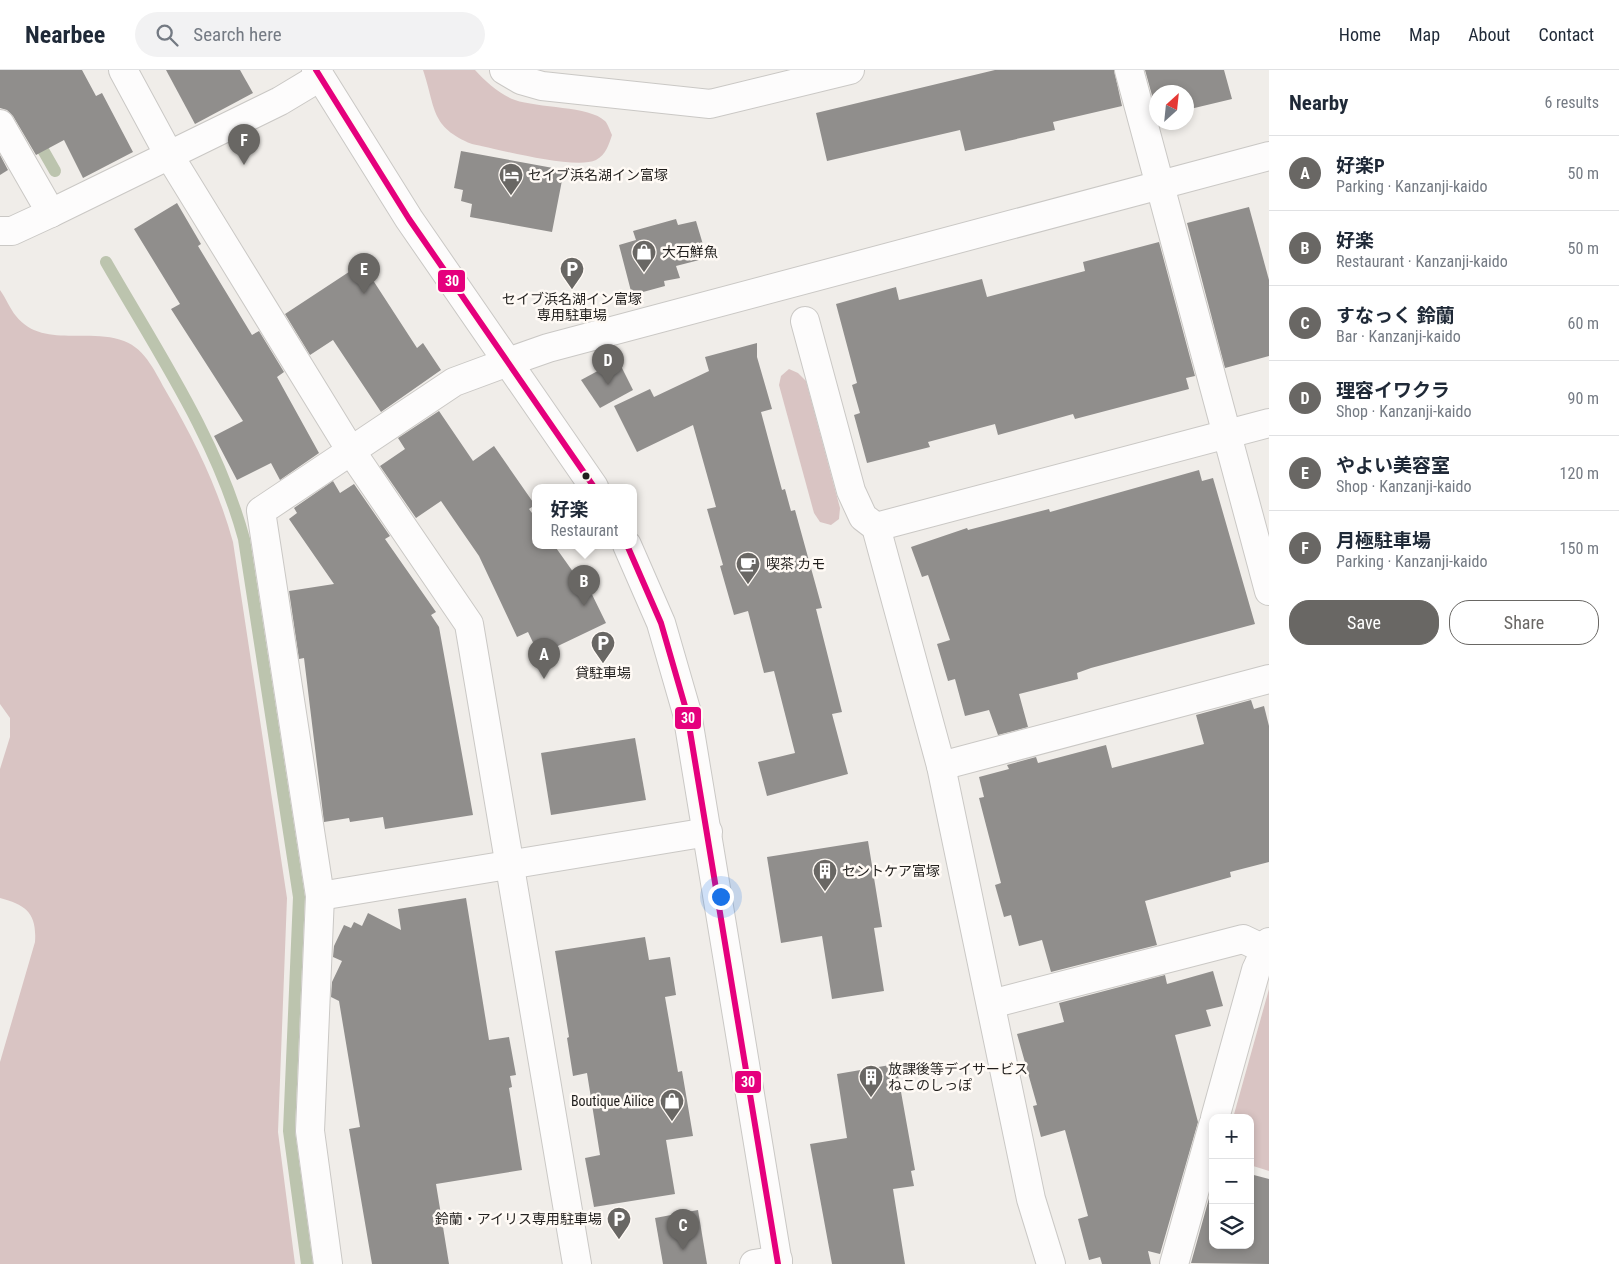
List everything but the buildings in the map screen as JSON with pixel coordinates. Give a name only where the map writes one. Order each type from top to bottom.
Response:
[{"type":"street","points":[[123,70],[169,155],[351,451],[469,624],[577,1264]]},
{"type":"street","points":[[504,70],[521,80],[542,86],[574,79],[710,104],[786,77],[850,70]]},
{"type":"street","points":[[1128,70],[1269,591]]},
{"type":"street","points":[[0,231],[12,231],[51,213],[280,101],[318,73],[409,219],[592,484]]},
{"type":"street","points":[[0,124],[51,213]]},
{"type":"street","points":[[328,1264],[310,1131],[320,896],[261,511],[454,382],[508,362],[548,348],[1269,156]]},
{"type":"street","points":[[805,321],[850,491],[863,517],[876,527],[941,766],[1032,1199],[1050,1264]]},
{"type":"street","points":[[876,527],[1269,423]]},
{"type":"street","points":[[629,549],[661,623],[676,668],[696,759],[770,1263]]},
{"type":"street","points":[[941,766],[1269,679]]},
{"type":"street","points":[[320,896],[708,832]]},
{"type":"street","points":[[991,1004],[1243,938],[1267,946],[1256,970],[1216,1114]]},
{"type":"street","points":[[1174,1264],[1209,1139]]},
{"type":"shaded area","points":[[423,70],[475,70],[493,87],[515,100],[536,105],[576,110],[598,116],[606,122],[612,135],[608,146],[605,152],[596,160],[571,162],[536,158],[472,144],[448,131],[441,123],[433,106]]},
{"type":"shaded area","points":[[0,290],[16,316],[27,326],[39,332],[52,335],[110,337],[132,345],[144,356],[154,370],[205,465],[227,522],[233,542],[287,898],[278,1132],[295,1264],[0,1264],[0,1062],[35,942],[35,932],[32,917],[23,907],[0,898],[0,769],[10,737],[10,718],[0,704]]},
{"type":"shaded area","points":[[789,369],[798,373],[806,381],[840,508],[839,519],[831,525],[820,522],[814,513],[779,385],[781,376]]},
{"type":"shaded area","points":[[1269,989],[1269,1171],[1254,1166],[1254,1114],[1234,1114]]},
{"type":"waterway","points":[[35,136],[55,171]]},
{"type":"waterway","points":[[106,262],[165,362],[202,431],[218,466],[244,539],[299,897],[289,1131],[307,1264]]},
{"type":"transit line","name":"30","points":[[316,70],[409,219],[592,484]]},
{"type":"transit line","name":"30","points":[[629,549],[661,623],[687,713],[778,1264]]},
{"type":"place","name":"月極駐車場","points":[[244,165]]},
{"type":"place","name":"セイブ浜名湖イン富塚","points":[[511,196]]},
{"type":"place","name":"大石鮮魚","points":[[644,273]]},
{"type":"place","name":"セイブ浜名湖イン富塚 専用駐車場","points":[[572,290]]},
{"type":"place","name":"やよい美容室","points":[[364,294]]},
{"type":"place","name":"理容イワクラ","points":[[608,385]]},
{"type":"place","name":"喫茶 カモ","points":[[748,585]]},
{"type":"place","name":"好楽","points":[[584,606]]},
{"type":"place","name":"貸駐車場","points":[[603,664]]},
{"type":"place","name":"好楽P","points":[[544,679]]},
{"type":"place","name":"セントケア富塚","points":[[825,892]]},
{"type":"place","name":"放課後等デイサービス ねこのしっぽ","points":[[871,1098]]},
{"type":"place","name":"Boutique Ailice","points":[[672,1122]]},
{"type":"place","name":"鈴蘭・アイリス専用駐車場","points":[[619,1240]]},
{"type":"place","name":"すなっく 鈴蘭","points":[[683,1250]]}]
